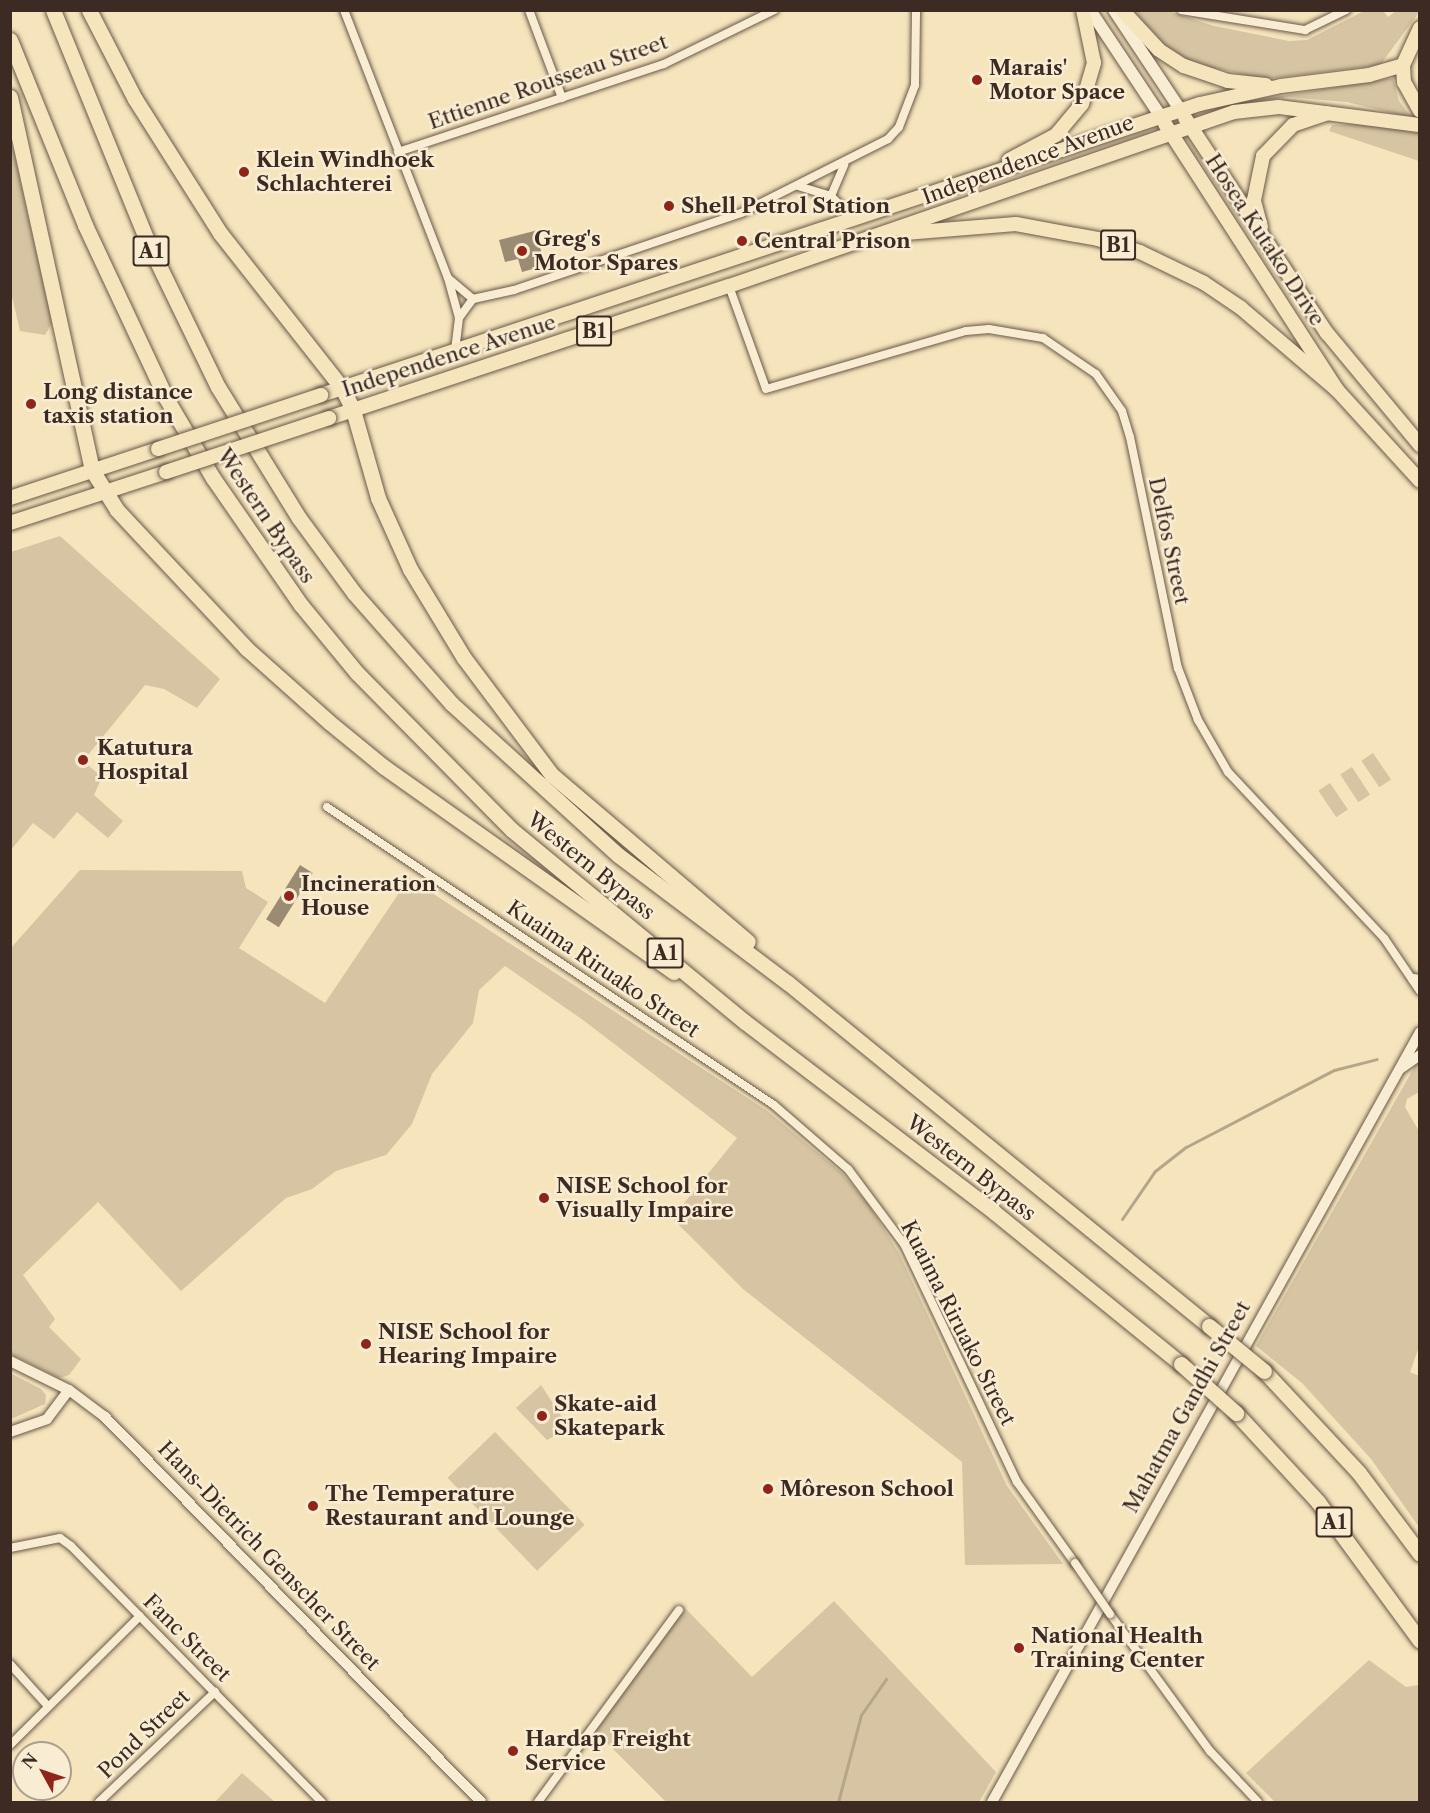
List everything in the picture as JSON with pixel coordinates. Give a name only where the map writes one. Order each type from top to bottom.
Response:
[{"type":"highway","name":"Western Bypass","points":[[53,10],[102,136],[196,345],[273,480],[354,593],[452,704],[569,815],[788,983],[1264,1371],[1359,1473],[1419,1554]]},
{"type":"highway","points":[[89,10],[135,99],[220,233],[342,388],[353,410],[378,498],[410,569],[487,689],[552,775],[768,959],[788,983]]},
{"type":"highway","name":"Western Bypass","points":[[10,40],[129,328],[213,478],[301,605],[357,673],[460,783],[745,1022],[1031,1241],[1181,1364],[1236,1413],[1318,1502],[1419,1641]]},
{"type":"highway","points":[[10,97],[92,470],[105,493],[177,578],[329,722],[442,809],[745,1022]]},
{"type":"main road","points":[[966,179],[1030,150],[1071,121],[1091,82],[1095,63],[1083,10]]},
{"type":"main road","name":"Hosea Kutako Drive","points":[[1090,10],[1337,390],[1419,481]]},
{"type":"main road","name":"Hosea Kutako Drive","points":[[1114,10],[1264,240],[1351,365],[1419,445]]},
{"type":"main road","points":[[1122,10],[1159,50],[1190,69],[1228,81],[1281,86]]},
{"type":"main road","points":[[1419,28],[1403,65],[1404,82],[1419,111]]},
{"type":"main road","name":"Independence Avenue","points":[[10,498],[966,179],[1161,117],[1281,86],[1350,78],[1403,65]]},
{"type":"main road","name":"Independence Avenue","points":[[10,523],[858,243],[1190,125],[1258,107],[1334,111],[1419,125]]},
{"type":"main road","points":[[1264,240],[1254,200],[1263,156],[1293,125],[1334,111]]},
{"type":"main road","name":"B1","points":[[858,243],[917,231],[1016,224],[1098,239],[1172,265],[1204,283],[1241,308],[1337,390]]},
{"type":"street","points":[[344,10],[448,278],[459,318],[455,349]]},
{"type":"street","points":[[529,10],[562,98]]},
{"type":"street","name":"Ettienne Rousseau Street","points":[[398,152],[664,64],[774,10]]},
{"type":"street","points":[[459,318],[473,299],[699,228],[798,186],[888,139],[906,112],[915,85],[916,10]]},
{"type":"street","points":[[1181,10],[1305,30],[1346,10]]},
{"type":"street","points":[[831,195],[847,162]]},
{"type":"street","points":[[798,186],[831,195],[852,217]]},
{"type":"street","points":[[448,278],[473,299]]},
{"type":"street","name":"Delfos Street","points":[[729,286],[766,389],[966,331],[989,329],[1043,338],[1096,374],[1122,411],[1130,437],[1178,668],[1198,720],[1228,772],[1384,938],[1416,979],[1419,991]]},
{"type":"street","name":"Kuaima Riruako Street","points":[[327,807],[774,1105],[848,1169],[904,1244],[1017,1482],[1210,1751],[1258,1803]]},
{"type":"street","name":"Mahatma Gandhi Street","points":[[992,1803],[1419,1032]]},
{"type":"street","points":[[1397,1071],[1419,1055]]},
{"type":"street","name":"Hans-Dietrich Genscher Street","points":[[10,1361],[69,1390],[117,1429],[481,1803]]},
{"type":"street","points":[[10,1432],[47,1419],[69,1390]]},
{"type":"street","name":"Fanc Street","points":[[10,1548],[60,1538],[140,1616],[322,1803]]},
{"type":"street","points":[[538,1803],[679,1610]]},
{"type":"street","points":[[10,1745],[47,1705],[140,1616]]},
{"type":"street","points":[[10,1664],[47,1705]]},
{"type":"street","name":"Pond Street","points":[[99,1803],[214,1692]]},
{"type":"shaded area","points":[[1134,11],[1168,11],[1214,26],[1289,41],[1307,40],[1364,11],[1383,11],[1388,17],[1396,11],[1420,11],[1380,65],[1264,79],[1188,62],[1169,50]]},
{"type":"shaded area","points":[[1393,78],[1399,101],[1412,118],[1347,102],[1288,97],[1203,109]]},
{"type":"shaded area","points":[[1369,124],[1419,133],[1419,161],[1329,131],[1332,125]]},
{"type":"shaded area","points":[[10,136],[52,323],[45,335],[20,331],[11,292]]},
{"type":"shaded area","name":"Katutura Hospital","points":[[60,536],[220,679],[197,708],[164,689],[145,685],[83,761],[102,777],[94,795],[123,821],[108,838],[77,812],[54,839],[33,823],[11,850],[11,552]]},
{"type":"shaded area","points":[[1373,753],[1391,780],[1379,787],[1361,761]]},
{"type":"shaded area","points":[[1352,767],[1370,795],[1358,802],[1340,775]]},
{"type":"shaded area","points":[[1330,783],[1348,810],[1336,817],[1318,791]]},
{"type":"shaded area","points":[[80,870],[242,871],[246,888],[268,902],[239,948],[325,1003],[409,878],[766,1110],[842,1173],[868,1204],[899,1253],[1007,1486],[1063,1564],[965,1565],[962,1462],[743,1289],[672,1218],[737,1138],[583,1020],[505,966],[479,990],[473,1023],[432,1074],[412,1124],[386,1155],[336,1171],[312,1189],[286,1198],[181,1291],[98,1202],[23,1275],[55,1319],[49,1327],[81,1359],[69,1375],[59,1378],[11,1354],[11,948]]},
{"type":"shaded area","points":[[1419,1059],[1419,1092],[1407,1099],[1405,1107],[1420,1133],[1420,1344],[1410,1372],[1419,1376],[1419,1527],[1371,1459],[1302,1383],[1256,1346]]},
{"type":"shaded area","points":[[10,1373],[41,1389],[46,1395],[45,1404],[11,1419]]},
{"type":"shaded area","name":"Skate-aid Skatepark","points":[[541,1385],[569,1428],[547,1440],[516,1408]]},
{"type":"shaded area","points":[[495,1432],[585,1525],[537,1571],[448,1478]]},
{"type":"shaded area","points":[[834,1601],[996,1772],[979,1802],[666,1802],[592,1728],[683,1606],[752,1677]]},
{"type":"shaded area","points":[[1369,1660],[1406,1687],[1419,1685],[1419,1802],[1275,1802],[1246,1773]]},
{"type":"shaded area","points":[[242,1773],[275,1802],[215,1802]]},
{"type":"building","name":"Greg's Motor Spares","points":[[538,230],[543,266],[522,272],[518,259],[505,262],[499,240]]},
{"type":"building","name":"Incineration House","points":[[300,865],[313,873],[279,927],[266,919]]},
{"type":"waterway","points":[[1122,1219],[1155,1171],[1186,1147],[1334,1070],[1377,1059]]},
{"type":"waterway","points":[[838,1802],[861,1715],[886,1679]]},
{"type":"place","name":"Marais' Motor Space","points":[[977,80]]},
{"type":"place","name":"Klein Windhoek Schlachterei","points":[[244,172]]},
{"type":"place","name":"Shell Petrol Station","points":[[669,206]]},
{"type":"place","name":"Central Prison","points":[[742,241]]},
{"type":"place","name":"Greg's Motor Spares","points":[[522,251]]},
{"type":"place","name":"Long distance taxis station","points":[[31,404]]},
{"type":"place","name":"Katutura Hospital","points":[[83,760]]},
{"type":"place","name":"Incineration House","points":[[289,896]]},
{"type":"place","name":"NISE School for Visually Impaire","points":[[544,1198]]},
{"type":"place","name":"NISE School for Hearing Impaire","points":[[366,1344]]},
{"type":"place","name":"Skate-aid Skatepark","points":[[542,1416]]},
{"type":"place","name":"Môreson School","points":[[768,1489]]},
{"type":"place","name":"The Temperature Restaurant and Lounge","points":[[313,1506]]},
{"type":"place","name":"National Health Training Center","points":[[1019,1648]]},
{"type":"place","name":"Hardap Freight Service","points":[[513,1751]]}]
